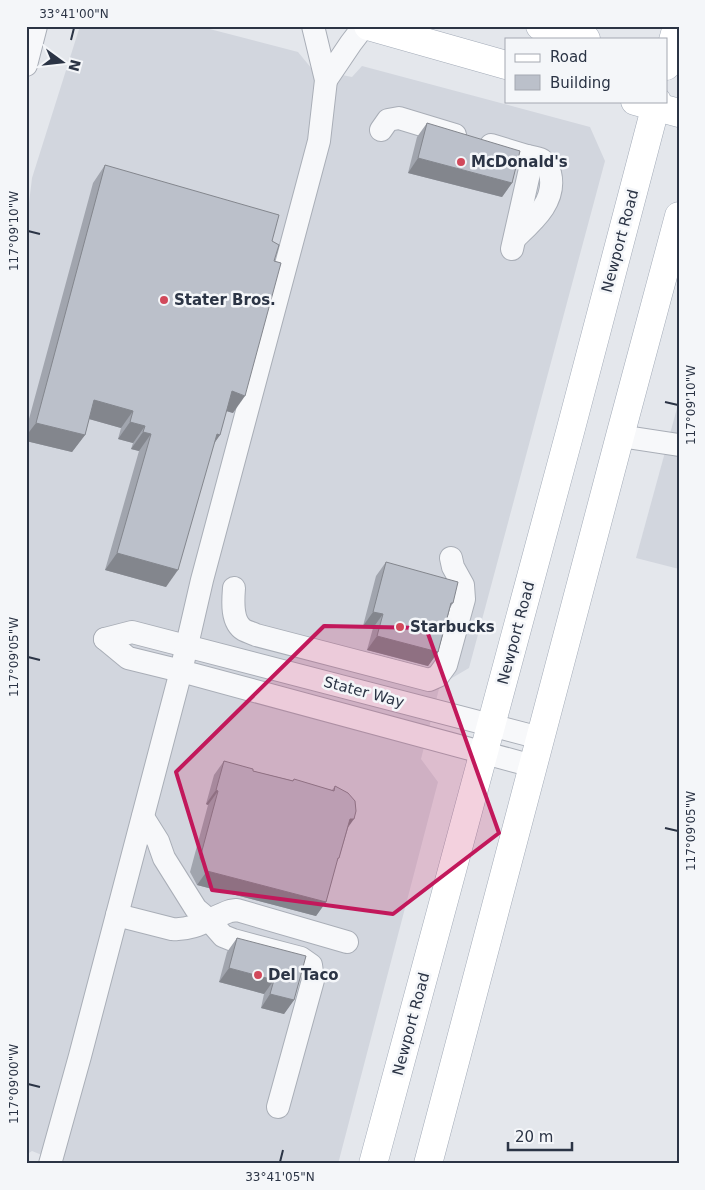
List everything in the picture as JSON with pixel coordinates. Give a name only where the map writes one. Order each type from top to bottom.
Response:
[{"type":"main road","points":[[368,26],[505,65]]},
{"type":"main road","points":[[540,26],[582,38]]},
{"type":"main road","points":[[670,63],[677,26]]},
{"type":"main road","name":"Newport Road","points":[[374,1164],[657,106]]},
{"type":"main road","points":[[428,1164],[679,216]]},
{"type":"street","points":[[26,65],[36,26]]},
{"type":"street","points":[[50,1164],[143,817],[181,671],[202,580],[319,141],[326,80],[313,26]]},
{"type":"street","points":[[326,80],[364,26]]},
{"type":"street","points":[[380,130],[388,120],[400,118],[527,156],[530,169],[513,244]]},
{"type":"street","points":[[620,436],[679,445]]},
{"type":"street","points":[[234,588],[235,620],[244,629],[256,635],[429,680],[438,676],[446,665],[464,599],[463,585],[453,567],[451,558]]},
{"type":"street","name":"Stater Way","points":[[532,766],[128,658],[105,639],[132,632],[540,738]]},
{"type":"street","points":[[143,817],[158,841],[164,858],[196,909],[223,936],[301,958],[311,965],[313,980],[278,1107]]},
{"type":"street","points":[[117,915],[181,930],[237,910],[348,942]]},
{"type":"highlighted area","points":[[324,626],[426,628],[499,833],[393,914],[212,890],[176,772]]},
{"type":"shaded area","points":[[80,26],[198,26],[298,52],[312,69],[352,77],[362,66],[590,127],[605,161],[469,668],[440,685],[421,759],[438,782],[338,1164],[64,1164],[32,1151],[26,1155],[26,228],[32,178]]},
{"type":"shaded area","points":[[679,401],[679,569],[636,558]]},
{"type":"building","name":"McDonald's","points":[[427,123],[520,151],[512,183],[418,158]]},
{"type":"building","name":"Stater Bros.","points":[[105,165],[279,215],[272,241],[279,245],[274,261],[281,263],[245,396],[232,391],[220,435],[217,434],[178,570],[117,553],[151,434],[143,432],[145,426],[130,422],[133,411],[94,400],[85,435],[36,423]]},
{"type":"building","name":"Starbucks","points":[[386,562],[458,582],[438,652],[377,636],[383,614],[373,612]]},
{"type":"building","points":[[224,761],[253,769],[253,771],[293,781],[294,779],[334,791],[335,786],[348,793],[355,801],[356,811],[354,819],[350,819],[326,902],[207,871],[200,858]]},
{"type":"building","points":[[237,938],[306,956],[294,1000],[270,994],[274,980],[229,968]]},
{"type":"place","name":"McDonald's","points":[[461,162]]},
{"type":"place","name":"Stater Bros.","points":[[164,300]]},
{"type":"place","name":"Starbucks","points":[[400,627]]},
{"type":"place","name":"Del Taco","points":[[258,975]]}]
